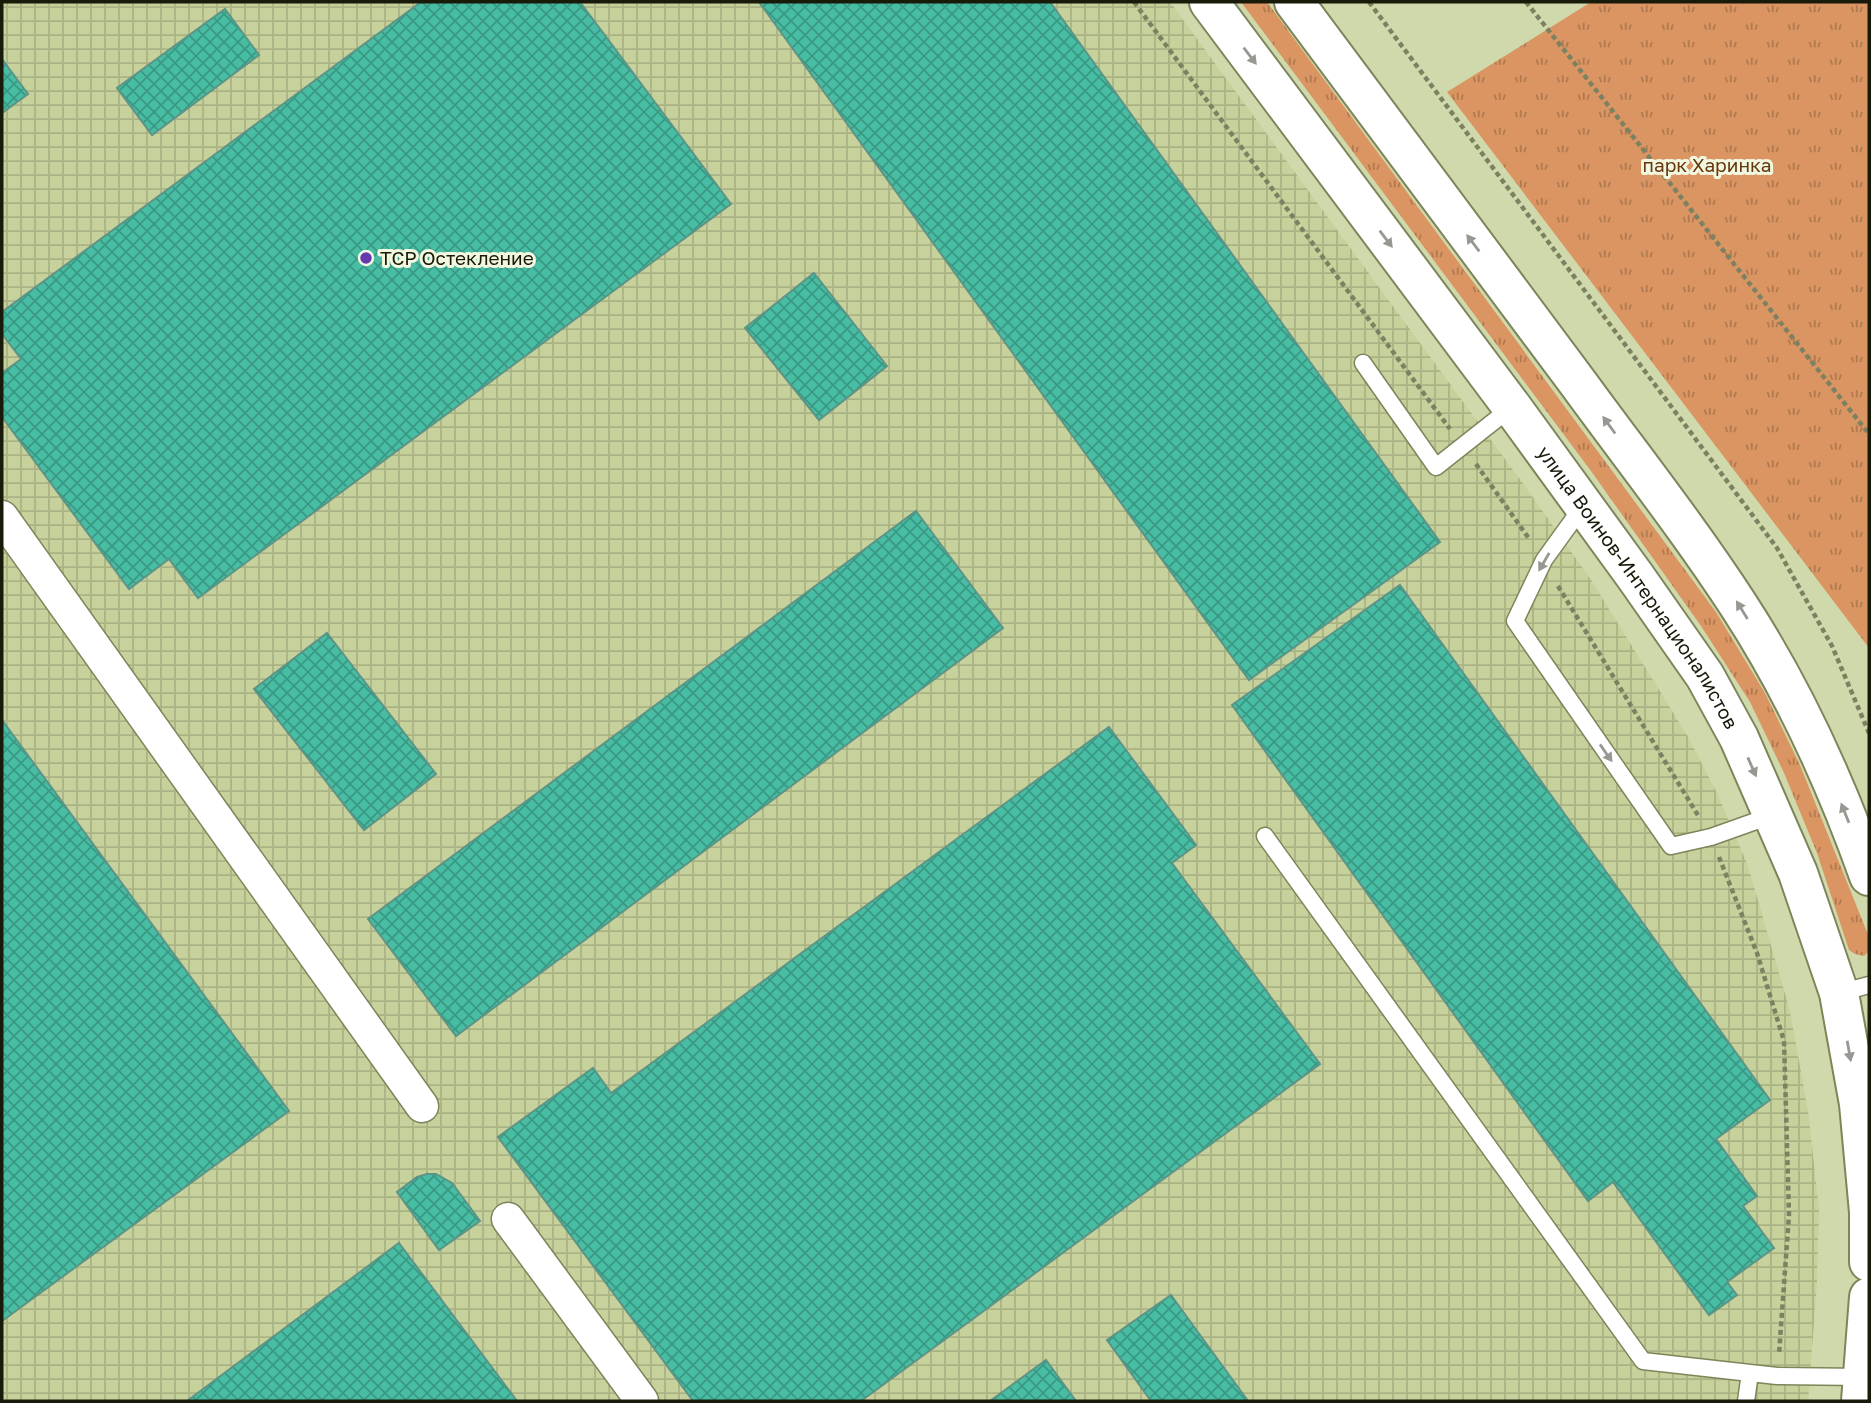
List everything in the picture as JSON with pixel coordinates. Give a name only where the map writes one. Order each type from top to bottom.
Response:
[{"type":"main road","name":"улица Воинов-Интернационалистов","points":[[1209,2],[1512,407],[1705,676],[1739,738],[1798,873],[1854,989],[1859,1104],[1869,1212],[1869,1262]]},
{"type":"main road","points":[[1294,2],[1660,493],[1740,607],[1767,652],[1836,790],[1869,876]]},
{"type":"main road","points":[[1863,1389],[1869,1297]]},
{"type":"street","points":[[2,517],[422,1105]]},
{"type":"street","points":[[508,1219],[642,1401]]},
{"type":"lane","points":[[1363,363],[1436,467],[1512,407]]},
{"type":"lane","points":[[1583,506],[1544,560],[1515,621],[1671,846],[1711,837],[1773,815]]},
{"type":"lane","points":[[1265,836],[1643,1360],[1863,1389]]},
{"type":"lane","points":[[1746,1401],[1750,1373]]},
{"type":"path","points":[[1369,2],[1777,548],[1832,646],[1869,733]]},
{"type":"path","points":[[1526,2],[1869,434]]},
{"type":"shaded area","points":[[2,2],[1170,2],[1591,580],[1687,735],[1718,795],[1748,866],[1790,1011],[1808,1111],[1819,1208],[1817,1283],[1808,1401],[2,1401]]},
{"type":"green space","points":[[1241,2],[1267,2],[1716,612],[1765,693],[1800,765],[1869,937],[1869,951],[1864,956],[1849,950],[1817,853],[1784,773],[1750,702],[1701,626],[1591,471]]},
{"type":"green space","name":"парк Харинка","points":[[1591,2],[1869,2],[1869,648],[1447,92]]},
{"type":"building","name":"ТСР Остекление","points":[[421,2],[580,2],[731,204],[198,598],[169,559],[129,589],[2,417],[2,373],[21,359],[2,334],[2,312]]},
{"type":"building","points":[[759,2],[1050,2],[1440,542],[1249,680]]},
{"type":"building","points":[[225,9],[259,55],[152,135],[117,88]]},
{"type":"building","points":[[2,59],[28,94],[2,113]]},
{"type":"building","points":[[814,273],[887,366],[819,420],[745,328]]},
{"type":"building","points":[[916,511],[1003,628],[456,1036],[368,919]]},
{"type":"building","points":[[1400,585],[1770,1100],[1716,1139],[1757,1196],[1743,1206],[1774,1248],[1727,1282],[1737,1295],[1709,1315],[1613,1182],[1588,1201],[1232,705]]},
{"type":"building","points":[[327,633],[436,774],[364,830],[254,689]]},
{"type":"building","points":[[2,720],[289,1111],[2,1321]]},
{"type":"building","points":[[1109,727],[1196,845],[1172,863],[1320,1064],[861,1401],[693,1401],[498,1137],[593,1068],[611,1093]]},
{"type":"building","points":[[436,1174],[452,1183],[480,1221],[439,1250],[397,1192],[417,1177]]},
{"type":"building","points":[[399,1243],[517,1401],[187,1401]]},
{"type":"building","points":[[1171,1295],[1248,1401],[1151,1401],[1107,1340]]},
{"type":"building","points":[[1046,1360],[1076,1401],[990,1401]]},
{"type":"place","name":"ТСР Остекление","points":[[366,258]]}]
